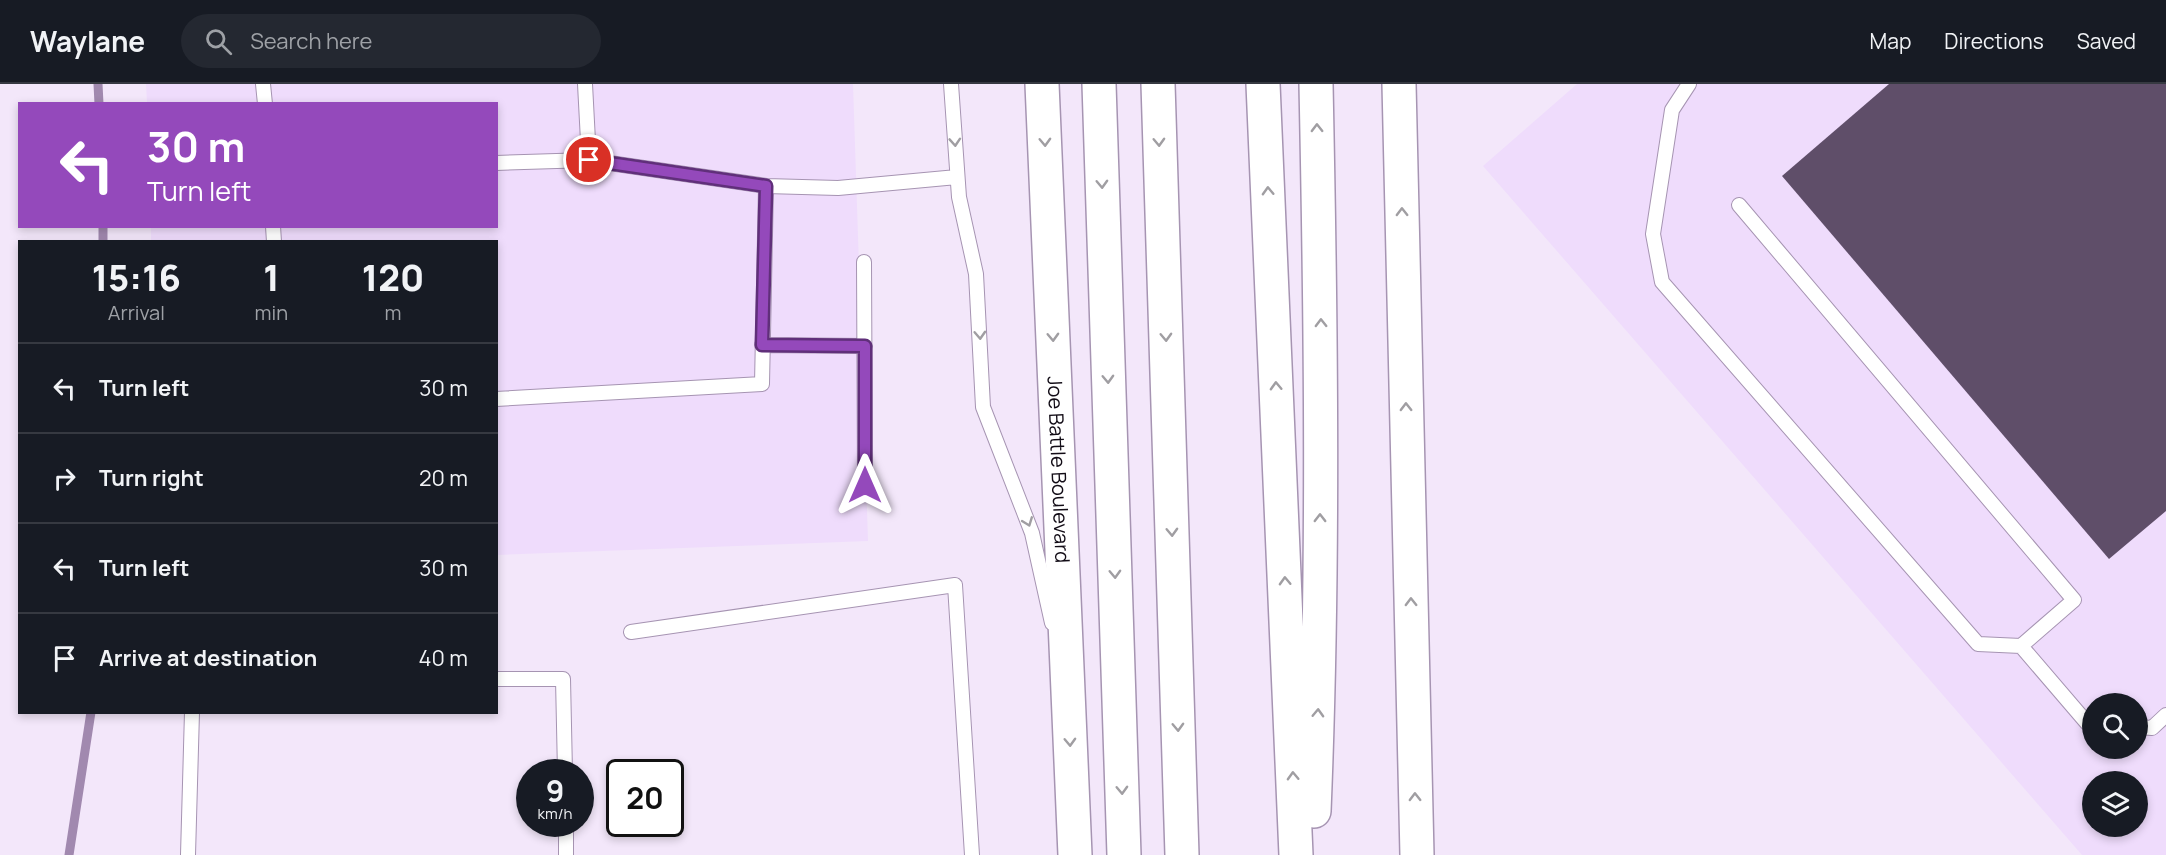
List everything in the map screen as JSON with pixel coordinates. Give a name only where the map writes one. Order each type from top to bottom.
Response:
[{"type":"main road","name":"Joe Battle Boulevard","points":[[1042,84],[1075,855]]},
{"type":"main road","points":[[1099,84],[1124,855]]},
{"type":"main road","points":[[1158,84],[1182,855]]},
{"type":"main road","points":[[1263,84],[1296,855]]},
{"type":"main road","points":[[1312,855],[1319,696],[1321,330],[1316,84]]},
{"type":"main road","points":[[1399,84],[1417,855]]},
{"type":"lane","points":[[263,84],[265,102]]},
{"type":"lane","points":[[585,84],[589,160]]},
{"type":"lane","points":[[951,84],[959,197],[976,274],[983,407],[1032,533],[1068,697]]},
{"type":"lane","points":[[1689,84],[1672,110],[1653,234],[1662,282],[1978,644],[2021,646],[2074,600],[1739,205]]},
{"type":"lane","points":[[498,163],[589,160],[766,186],[838,188],[957,177]]},
{"type":"lane","points":[[498,399],[762,384],[766,186]]},
{"type":"lane","points":[[864,262],[865,485]]},
{"type":"lane","points":[[762,345],[865,346]]},
{"type":"lane","points":[[632,632],[955,585],[972,855]]},
{"type":"lane","points":[[2021,646],[2082,718]]},
{"type":"lane","points":[[498,679],[563,679],[565,759]]},
{"type":"lane","points":[[188,855],[192,714]]},
{"type":"lane","points":[[2148,728],[2152,728],[2166,715]]},
{"type":"lane","points":[[566,837],[566,855]]},
{"type":"shaded area","points":[[146,84],[853,84],[868,541],[498,555],[498,240],[151,240],[151,228],[498,228],[498,102],[147,102]]},
{"type":"shaded area","points":[[1577,84],[2166,84],[2166,855],[2082,855],[1483,166]]},
{"type":"building","points":[[1889,84],[2166,84],[2166,511],[2109,559],[1782,176]]},
{"type":"waterway","points":[[98,84],[99,102]]},
{"type":"waterway","points":[[103,228],[103,240]]},
{"type":"waterway","points":[[69,855],[91,714]]},
{"type":"route","points":[[589,160],[766,186],[762,345],[865,346],[865,485]]}]
